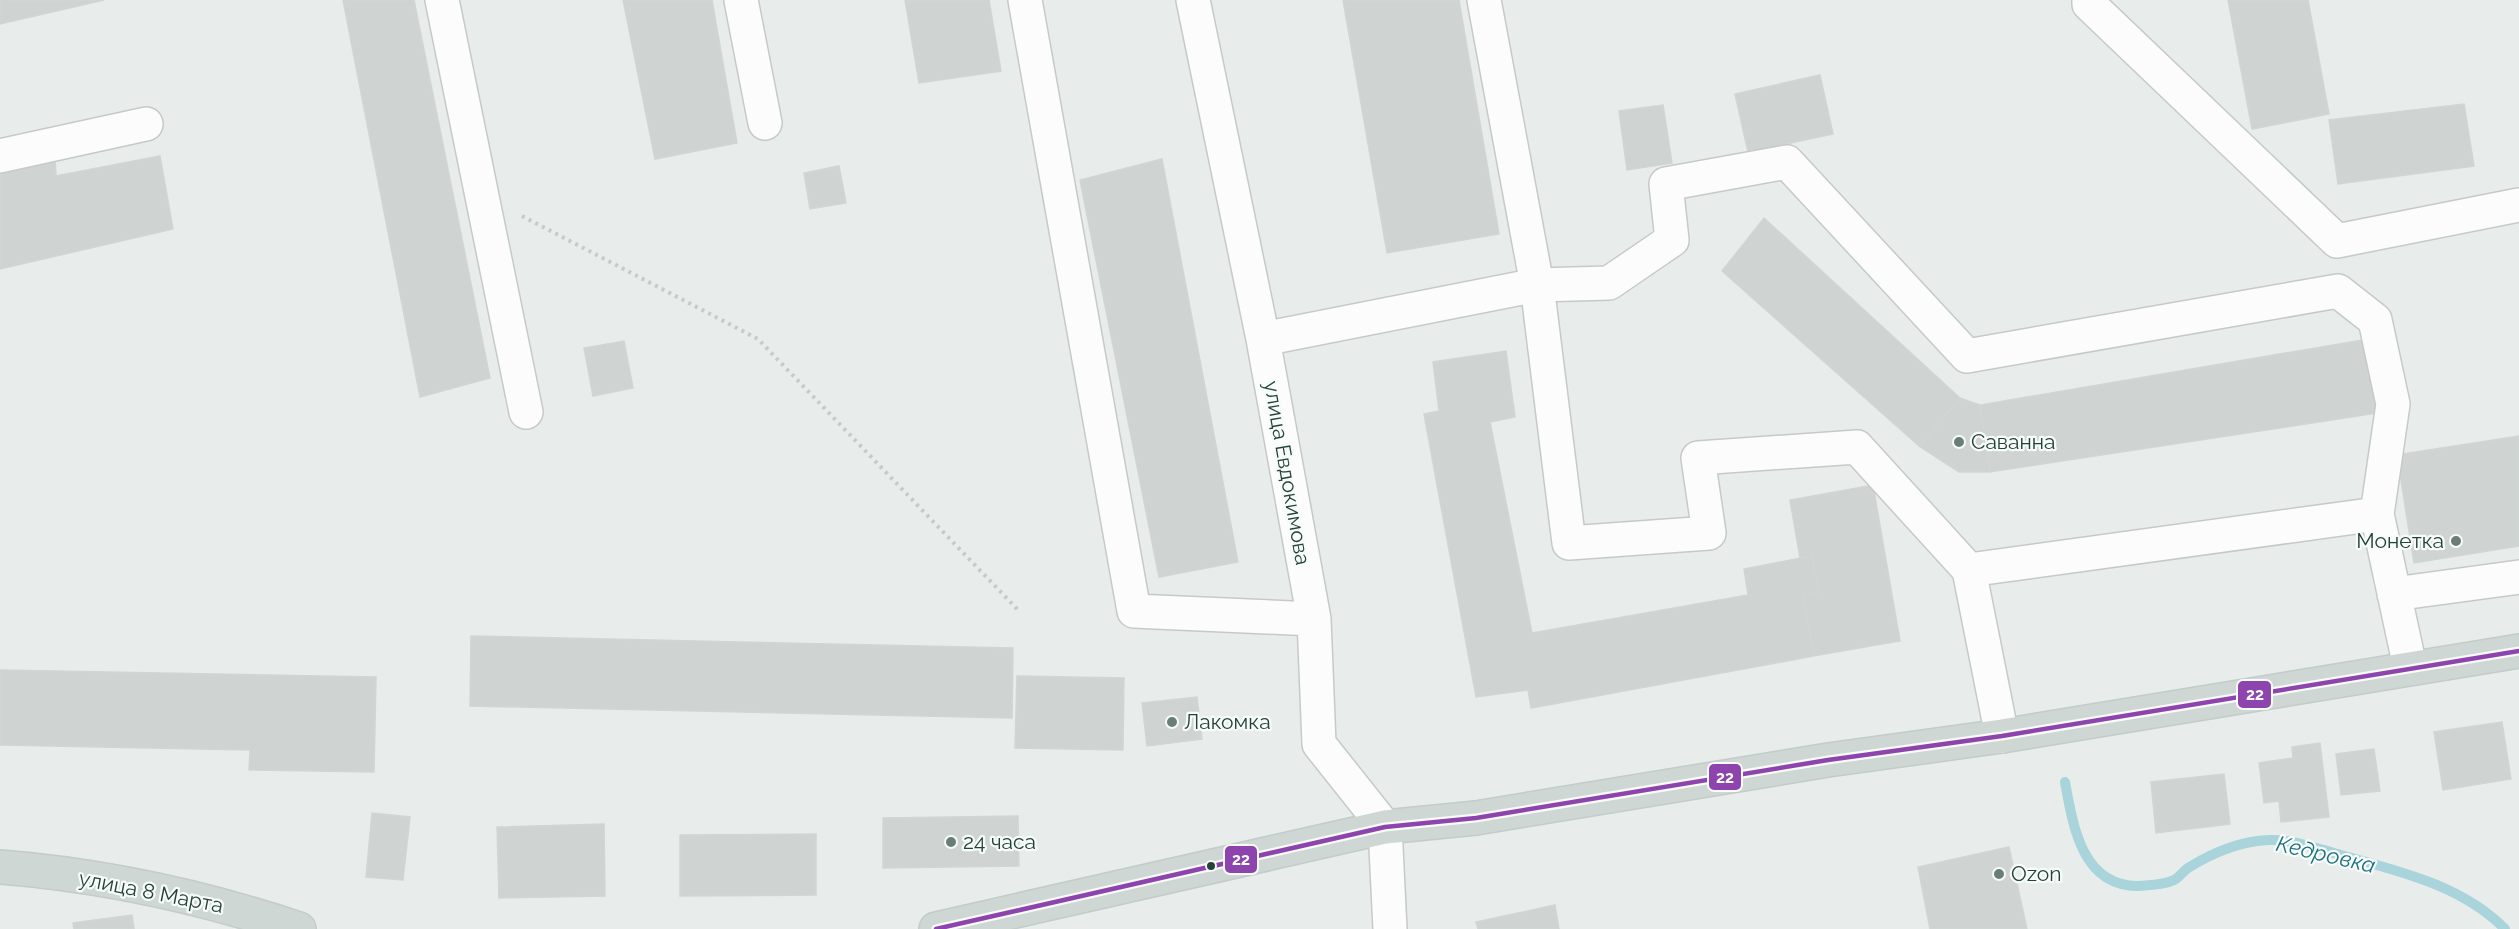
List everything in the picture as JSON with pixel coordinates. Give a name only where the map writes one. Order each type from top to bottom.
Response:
[{"type":"main road","points":[[936,929],[1385,827],[1476,818],[1828,760],[2002,736],[2519,651]]},
{"type":"main road","name":"улица 8 Марта","points":[[0,867],[84,878],[168,893],[252,913],[299,929]]},
{"type":"street","points":[[441,0],[526,412]]},
{"type":"street","points":[[741,0],[765,123]]},
{"type":"street","points":[[1025,0],[1134,611],[1314,619]]},
{"type":"street","name":"улица Евдокимова","points":[[1193,0],[1263,339],[1314,619],[1319,744],[1385,827]]},
{"type":"street","points":[[1484,0],[1537,285],[1569,543],[1709,533],[1698,458],[1857,447],[1969,570],[2002,736]]},
{"type":"street","points":[[2089,0],[2089,4],[2337,241],[2519,205]]},
{"type":"street","points":[[0,156],[146,124]]},
{"type":"street","points":[[1263,339],[1537,285],[1610,283],[1672,240],[1666,184],[1787,162],[1967,356],[2338,291],[2375,320],[2393,404],[2377,514],[2410,668]]},
{"type":"street","points":[[1969,570],[2377,514]]},
{"type":"street","points":[[2394,594],[2519,577]]},
{"type":"street","points":[[1385,827],[1390,929]]},
{"type":"path","points":[[481,195],[758,339],[1019,611]]},
{"type":"building","points":[[0,0],[104,0],[0,24]]},
{"type":"building","points":[[343,0],[414,0],[490,378],[420,397]]},
{"type":"building","points":[[623,0],[712,0],[737,143],[655,159]]},
{"type":"building","points":[[905,0],[989,0],[1001,71],[919,83]]},
{"type":"building","points":[[1343,0],[1459,0],[1499,234],[1387,253]]},
{"type":"building","points":[[2228,0],[2308,0],[2329,114],[2252,129]]},
{"type":"building","points":[[1820,75],[1833,134],[1748,152],[1735,94]]},
{"type":"building","points":[[2464,104],[2474,166],[2338,184],[2329,120]]},
{"type":"building","points":[[1663,105],[1672,163],[1627,170],[1619,111]]},
{"type":"building","points":[[160,156],[173,229],[0,269],[0,170],[55,159],[56,176]]},
{"type":"building","points":[[1162,159],[1238,562],[1159,577],[1080,180]]},
{"type":"building","points":[[839,166],[846,203],[810,209],[804,173]]},
{"type":"building","points":[[1764,218],[1960,398],[1919,446],[1722,271]]},
{"type":"building","points":[[2362,340],[2378,413],[1990,472],[1980,405]]},
{"type":"building","points":[[624,341],[633,388],[593,396],[584,348]]},
{"type":"building","points":[[1506,351],[1515,417],[1490,422],[1532,633],[1748,595],[1744,569],[1812,556],[1819,592],[1803,595],[1814,656],[1531,708],[1528,690],[1476,697],[1424,414],[1439,411],[1433,362]]},
{"type":"building","points":[[1960,398],[1980,405],[1990,472],[1959,472],[1919,446]]},
{"type":"building","points":[[2519,436],[2519,546],[2414,563],[2397,455]]},
{"type":"building","points":[[1873,485],[1900,641],[1814,656],[1803,595],[1819,592],[1812,556],[1800,558],[1790,500]]},
{"type":"building","points":[[471,636],[1013,648],[1012,718],[470,706]]},
{"type":"building","points":[[0,670],[376,677],[374,772],[249,770],[250,750],[0,745]]},
{"type":"building","points":[[1017,676],[1124,678],[1123,750],[1015,748]]},
{"type":"building","points":[[1197,697],[1202,739],[1147,746],[1142,703]]},
{"type":"building","points":[[2502,722],[2511,779],[2443,790],[2434,732]]},
{"type":"building","points":[[2320,743],[2329,817],[2281,822],[2279,801],[2264,803],[2259,763],[2293,758],[2292,747]]},
{"type":"building","points":[[2374,749],[2380,791],[2341,795],[2336,754]]},
{"type":"building","points":[[2224,774],[2230,824],[2156,833],[2151,782]]},
{"type":"building","points":[[372,813],[410,817],[403,880],[366,877]]},
{"type":"building","name":"24 часа","points":[[1018,816],[1019,866],[883,868],[883,818]]},
{"type":"building","points":[[604,824],[605,896],[499,898],[497,827]]},
{"type":"building","points":[[816,834],[816,895],[680,896],[680,835]]},
{"type":"building","points":[[2009,847],[2027,929],[1930,929],[1918,867]]},
{"type":"building","points":[[1555,905],[1559,929],[1478,929],[1476,922]]},
{"type":"building","points":[[132,915],[134,929],[74,929],[73,923]]},
{"type":"waterway","name":"Кедровка","points":[[2065,782],[2072,817],[2084,851],[2093,865],[2105,876],[2120,884],[2139,886],[2166,883],[2176,879],[2186,869],[2227,849],[2258,841],[2287,841],[2385,867],[2449,890],[2488,914],[2505,929]]},
{"type":"transit line","name":"22","points":[[936,929],[1385,827],[1476,818],[1828,760],[2002,736],[2519,651]]},
{"type":"place","name":"Саванна","points":[[1959,442]]},
{"type":"place","name":"Монетка","points":[[2456,541]]},
{"type":"place","name":"Лакомка","points":[[1172,722]]},
{"type":"place","name":"24 часа","points":[[951,842]]},
{"type":"place","name":"Ozon","points":[[1999,874]]}]
